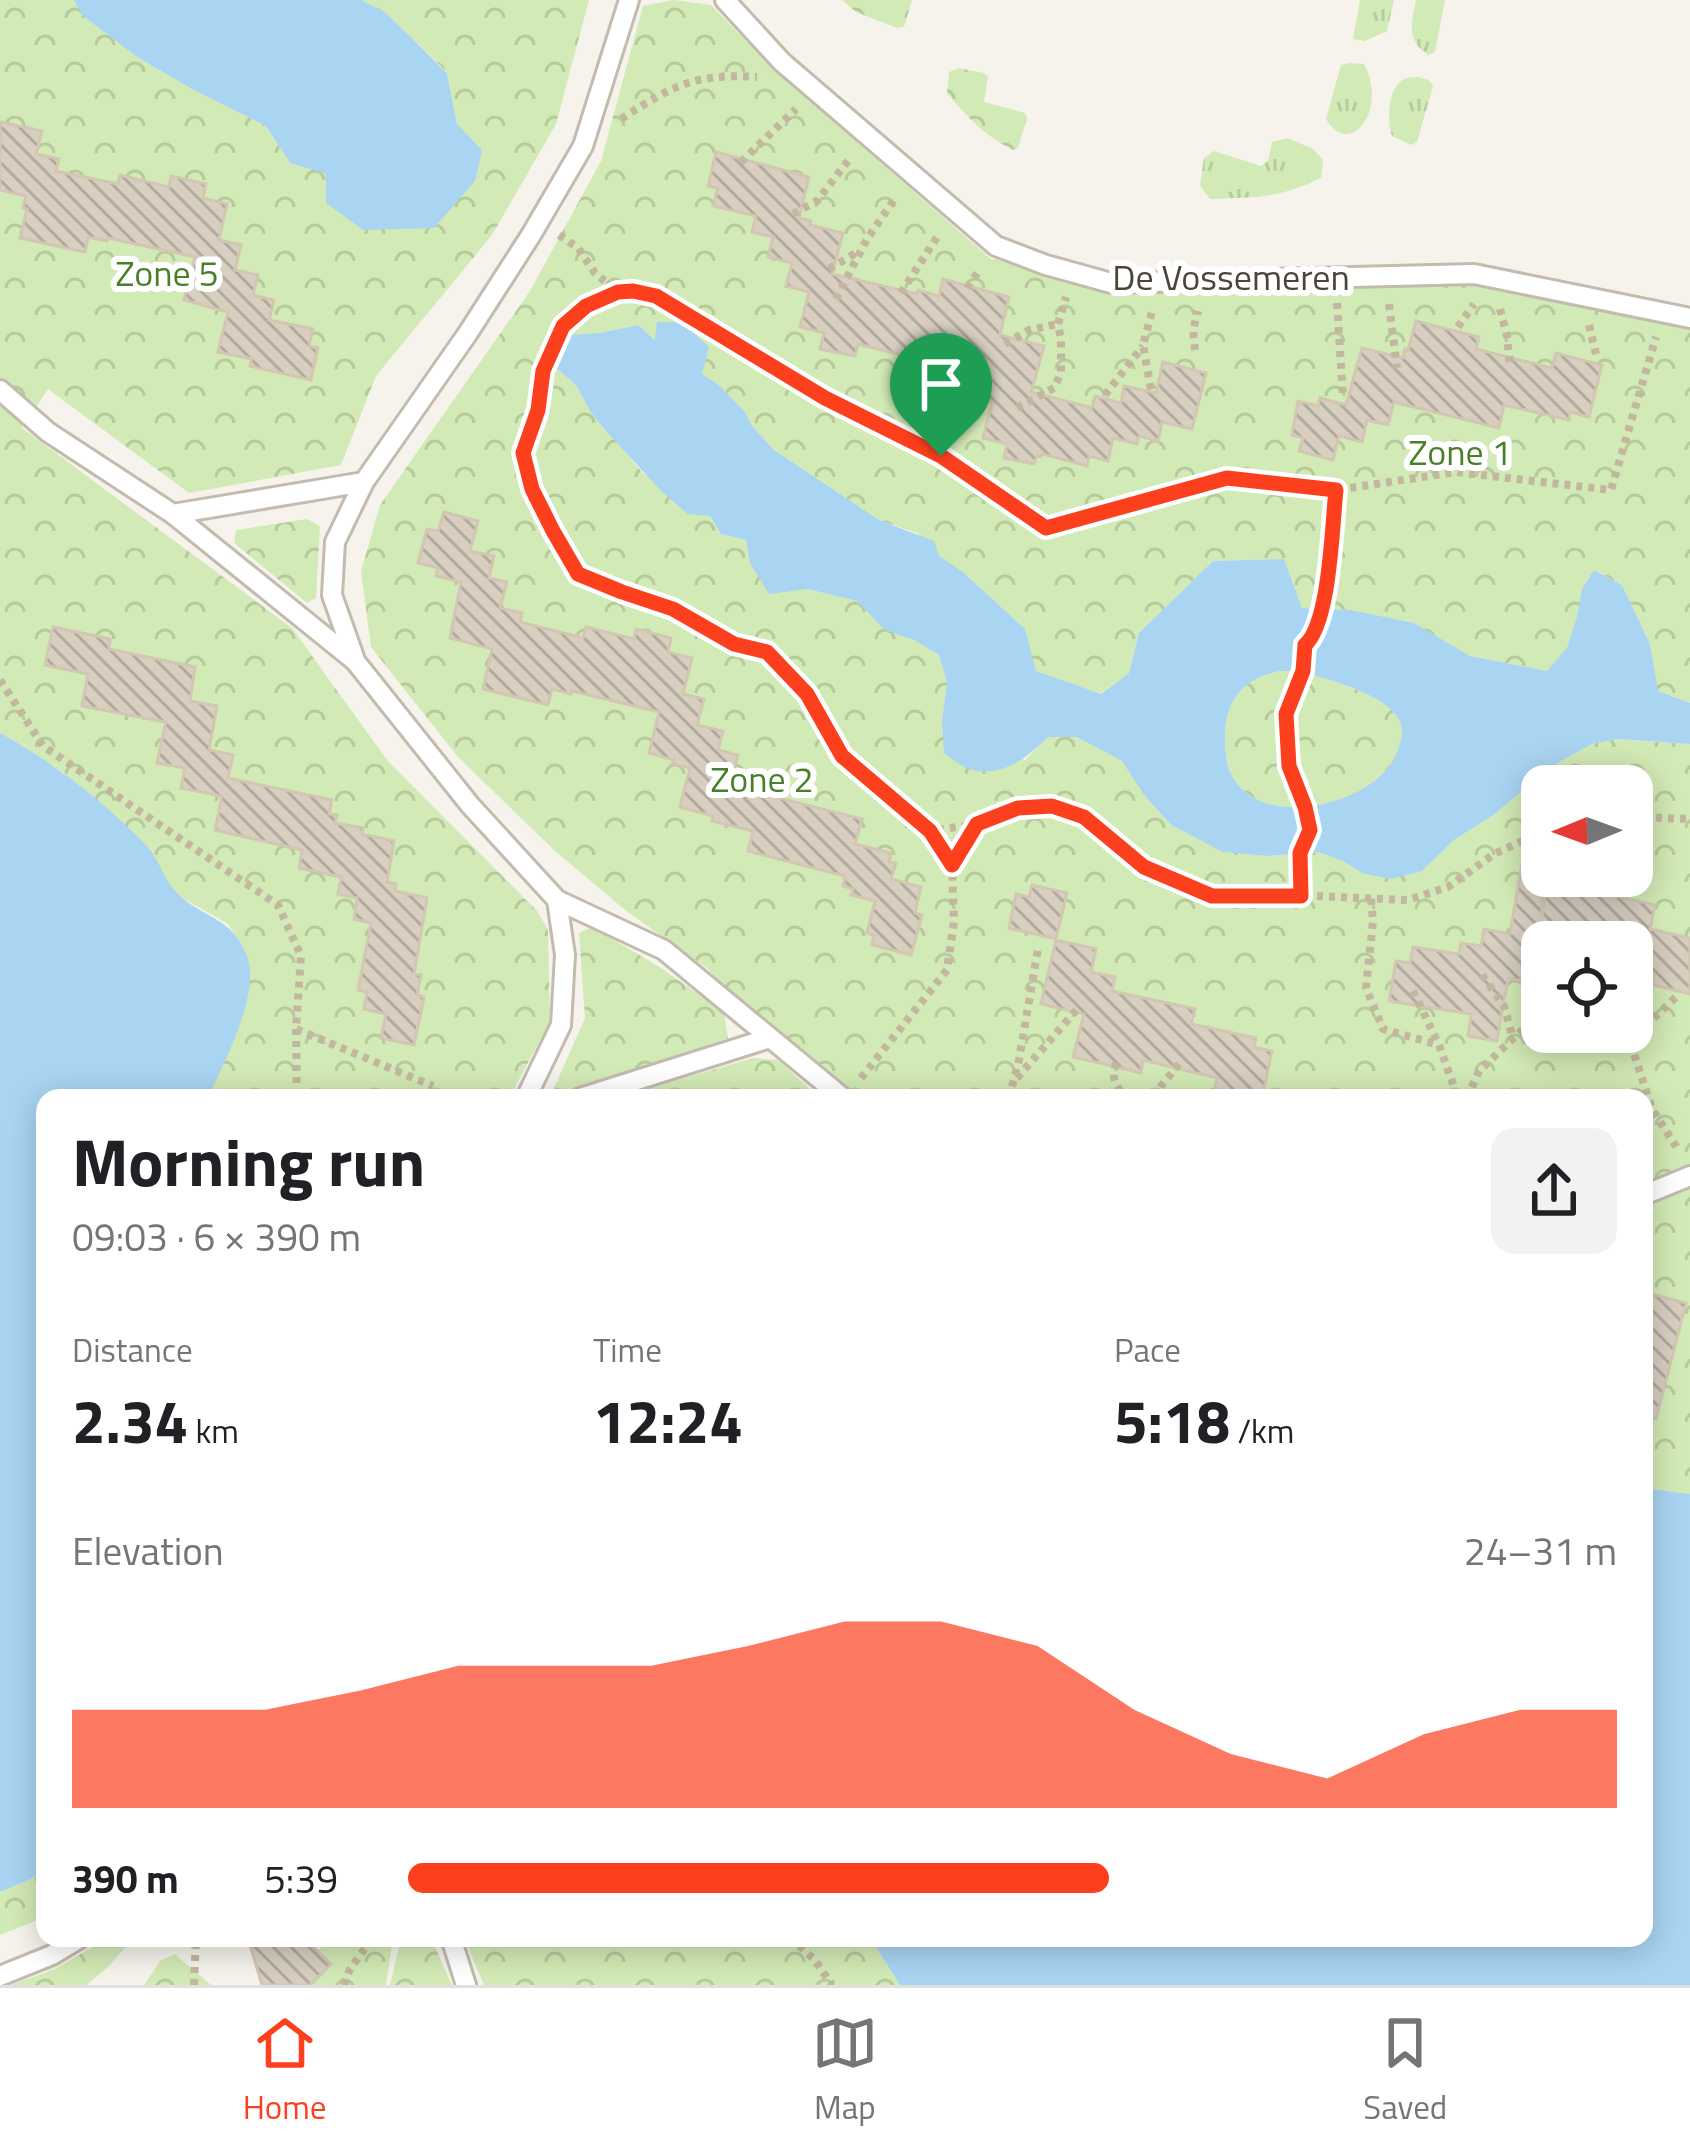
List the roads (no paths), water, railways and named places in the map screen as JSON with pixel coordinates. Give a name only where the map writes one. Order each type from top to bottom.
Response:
[{"type":"lane","points":[[356,661],[332,596],[335,542],[364,482],[468,333],[583,146],[629,0]]},
{"type":"lane","name":"De Vossemeren","points":[[725,0],[782,62],[996,246],[1074,272],[1112,283],[1474,274],[1690,317]]},
{"type":"lane","points":[[0,390],[48,432],[173,514],[356,661],[470,805],[557,900],[664,950],[832,1089]]},
{"type":"lane","points":[[173,514],[364,482]]},
{"type":"lane","points":[[530,1089],[561,1025],[565,955],[557,900]]},
{"type":"lane","points":[[608,1089],[770,1038]]},
{"type":"lane","points":[[1653,1191],[1690,1172]]},
{"type":"lane","points":[[0,1976],[65,1947]]},
{"type":"lane","points":[[454,1947],[466,1985]]},
{"type":"water","points":[[74,0],[361,0],[385,12],[447,73],[457,124],[482,150],[475,181],[434,228],[363,230],[326,203],[326,174],[290,163],[266,126],[137,57],[82,15]]},
{"type":"water","points":[[657,322],[685,325],[709,347],[702,374],[745,412],[774,450],[879,520],[934,541],[939,556],[1025,629],[1036,671],[1101,694],[1129,673],[1139,633],[1213,561],[1284,559],[1302,608],[1351,610],[1414,623],[1470,656],[1547,671],[1567,648],[1582,589],[1594,570],[1622,585],[1650,644],[1658,691],[1690,703],[1690,744],[1618,739],[1592,744],[1555,765],[1521,765],[1521,792],[1454,840],[1422,871],[1390,879],[1362,873],[1318,852],[1268,856],[1223,852],[1171,825],[1122,761],[1077,737],[1048,737],[1003,769],[967,768],[944,753],[947,683],[939,655],[885,630],[857,601],[807,589],[769,594],[750,563],[746,540],[721,534],[710,516],[688,514],[662,492],[606,431],[576,385],[549,362],[554,336],[638,325],[655,340]],"holes":[[[1281,671],[1329,680],[1367,694],[1395,714],[1402,732],[1392,762],[1367,786],[1332,801],[1292,807],[1254,798],[1239,786],[1226,756],[1225,732],[1234,699],[1258,678]]]},
{"type":"water","points":[[0,733],[59,770],[130,829],[150,850],[176,892],[234,934],[248,959],[250,974],[238,1029],[212,1089],[36,1089],[36,1875],[0,1892]]},
{"type":"water","points":[[1653,1489],[1690,1494],[1690,1985],[900,1985],[876,1947],[1653,1947]]},
{"type":"park label","name":"Zone 5","points":[[167,273]]},
{"type":"park label","name":"Zone 1","points":[[1460,452]]},
{"type":"park label","name":"Zone 2","points":[[762,779]]}]
